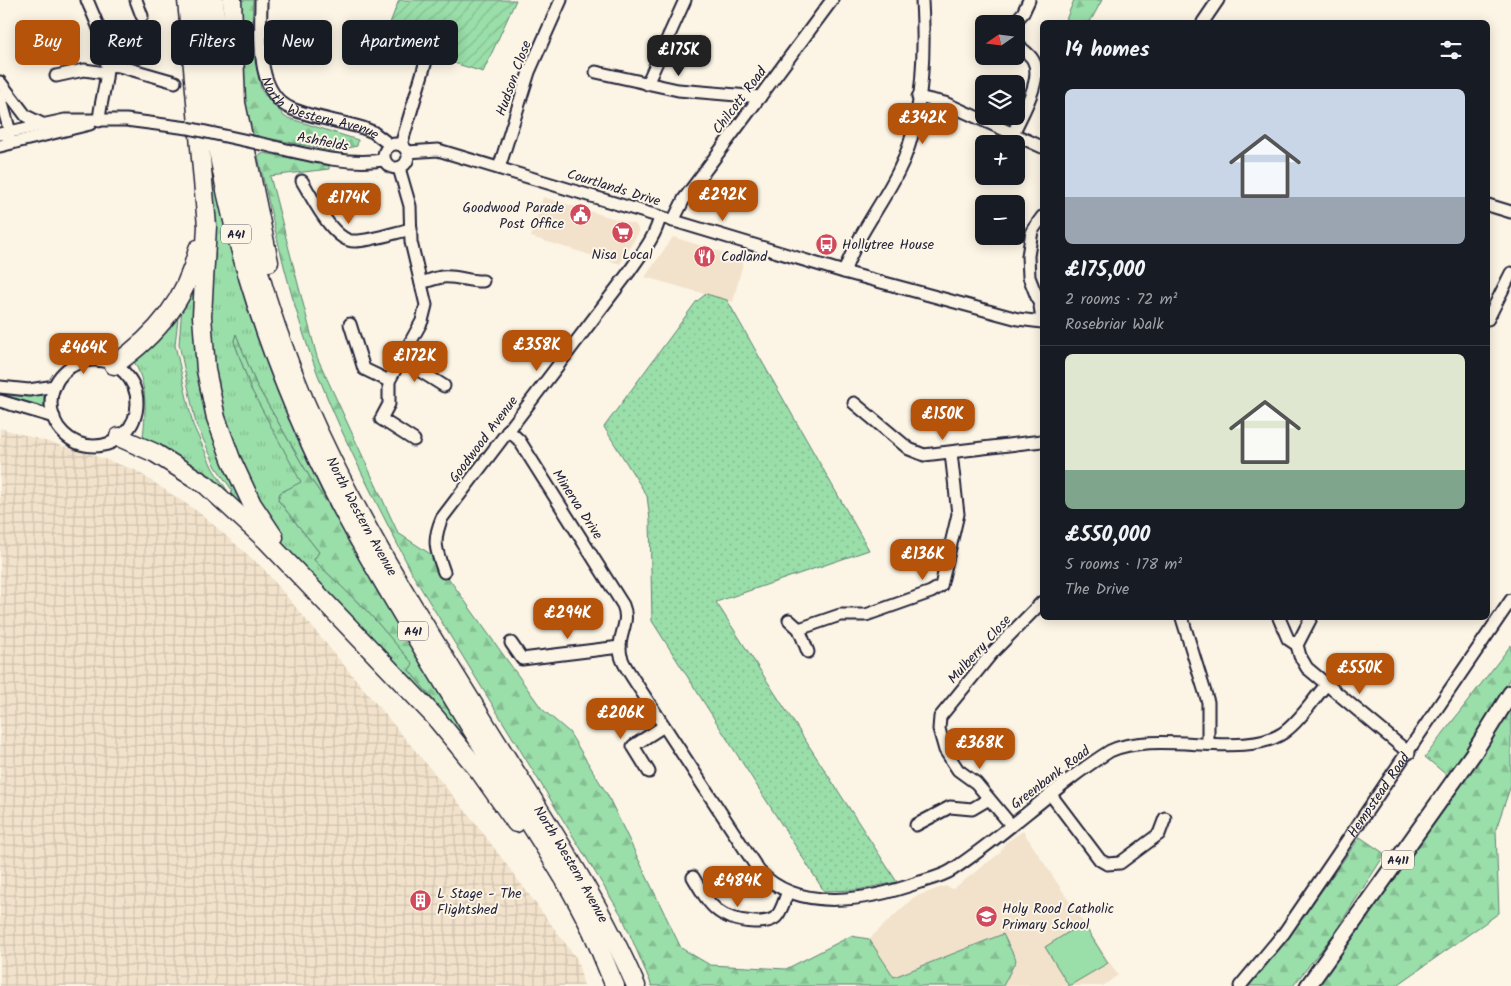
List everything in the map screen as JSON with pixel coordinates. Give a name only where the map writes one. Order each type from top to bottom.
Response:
[{"type":"highway","points":[[187,0],[207,226],[202,307],[203,350],[216,418],[231,459],[252,504],[283,550],[311,584]]},
{"type":"highway","name":"North Western Avenue","points":[[201,0],[209,95],[219,162],[231,217],[261,320],[294,410],[328,483],[360,541],[559,872],[591,930],[612,979]]},
{"type":"highway","name":"North Western Avenue","points":[[214,0],[217,47],[227,127],[238,188],[258,269],[277,328],[306,403],[348,491],[391,568],[599,909],[636,986]]},
{"type":"highway","points":[[232,0],[236,103],[266,251],[284,315],[307,378],[391,568]]},
{"type":"highway","points":[[114,365],[160,327],[176,304],[194,263],[204,189]]},
{"type":"highway","points":[[119,437],[155,453],[226,500],[311,584],[435,717],[480,772],[550,875],[612,979]]},
{"type":"main road","name":"A411","points":[[1308,986],[1473,754],[1511,692]]},
{"type":"street","points":[[87,0],[106,55],[99,121]]},
{"type":"street","points":[[136,0],[142,16]]},
{"type":"street","name":"North Western Avenue","points":[[261,0],[264,68],[274,94],[291,109],[363,128],[399,147]]},
{"type":"street","name":"Hudson Close","points":[[499,168],[529,72],[561,0]]},
{"type":"street","points":[[647,84],[685,0]]},
{"type":"street","name":"Chilcott Road","points":[[673,221],[684,199],[832,0]]},
{"type":"street","points":[[844,272],[853,248],[885,196],[907,153],[918,96],[922,50],[922,0]]},
{"type":"street","points":[[1021,15],[1029,0]]},
{"type":"street","points":[[1204,20],[1218,0]]},
{"type":"street","points":[[1013,134],[1034,88],[1037,75],[1032,58],[1025,52]]},
{"type":"street","points":[[399,168],[405,163],[399,147],[425,65]]},
{"type":"street","points":[[56,76],[84,70],[106,69],[119,66],[175,82]]},
{"type":"street","points":[[596,72],[678,90],[760,97]]},
{"type":"street","points":[[0,82],[26,116],[44,125]]},
{"type":"street","points":[[0,96],[3,138]]},
{"type":"street","points":[[918,96],[945,103],[1040,146]]},
{"type":"street","points":[[3,138],[65,120],[99,121]]},
{"type":"street","name":"Ashfields","points":[[99,121],[126,120],[188,128],[340,161],[384,160]]},
{"type":"street","points":[[3,138],[99,121]]},
{"type":"street","points":[[399,147],[385,150],[384,160],[388,166],[399,168]]},
{"type":"street","name":"Courtlands Drive","points":[[399,147],[438,150],[844,272],[1018,320],[1040,322]]},
{"type":"street","points":[[399,168],[410,206],[413,249],[426,306],[422,320],[389,381],[390,404],[381,419],[414,440]]},
{"type":"street","points":[[302,182],[327,221],[339,234],[353,242],[411,229]]},
{"type":"street","points":[[1490,206],[1511,212]]},
{"type":"street","name":"Goodwood Avenue","points":[[444,572],[437,552],[435,533],[442,518],[640,257],[657,229],[660,217]]},
{"type":"street","points":[[1040,220],[1032,231],[1028,256],[1029,278],[1040,305]]},
{"type":"street","points":[[1490,315],[1511,273]]},
{"type":"street","points":[[422,284],[443,277],[467,279],[474,282],[483,281]]},
{"type":"street","points":[[350,324],[364,369],[389,381]]},
{"type":"street","points":[[401,359],[444,386]]},
{"type":"street","points":[[99,360],[114,365],[131,381],[137,403],[134,419],[119,437],[105,444],[82,444],[68,436],[54,417],[52,402],[55,386],[69,368],[83,361],[99,360]]},
{"type":"street","points":[[0,388],[29,390],[55,386]]},
{"type":"street","points":[[0,401],[54,417]]},
{"type":"street","points":[[854,403],[916,453],[930,455],[1040,441]]},
{"type":"street","name":"Minerva Drive","points":[[508,430],[519,440],[619,597],[627,617],[620,647]]},
{"type":"street","points":[[799,629],[840,615],[866,615],[931,592],[942,586],[958,514],[951,453]]},
{"type":"street","name":"Hempstead Road","points":[[1240,986],[1284,932],[1409,753],[1511,600]]},
{"type":"street","name":"Mulberry Close","points":[[989,799],[976,783],[958,770],[945,750],[939,729],[940,717],[992,653],[1040,604]]},
{"type":"street","points":[[789,620],[799,629],[808,652]]},
{"type":"street","points":[[1183,620],[1208,702],[1208,744]]},
{"type":"street","points":[[1280,620],[1288,639],[1297,645],[1302,662],[1409,753]]},
{"type":"street","points":[[1297,645],[1311,620]]},
{"type":"street","points":[[512,643],[522,659],[620,647]]},
{"type":"street","name":"Greenbank Road","points":[[620,647],[626,666],[759,870],[774,884],[788,892],[822,899],[855,898],[906,887],[950,871],[1099,758],[1118,748],[1140,743],[1208,744],[1257,742],[1273,738],[1289,728],[1326,684]]},
{"type":"street","points":[[649,772],[633,746],[664,726]]},
{"type":"street","points":[[1050,795],[1100,860],[1107,864],[1120,863],[1159,834],[1165,818]]},
{"type":"street","points":[[916,825],[944,809],[956,806],[972,809],[989,799],[1011,825]]},
{"type":"street","points":[[693,877],[711,905],[721,914],[736,921],[759,922],[772,919],[779,912],[788,892]]},
{"type":"shaded area","points":[[543,197],[636,225],[639,232],[620,264],[531,237]]},
{"type":"shaded area","points":[[673,237],[744,259],[733,302],[645,277]]},
{"type":"shaded area","points":[[0,428],[90,454],[135,470],[200,513],[263,568],[474,821],[577,959],[584,986],[0,986]]},
{"type":"shaded area","name":"Holy Rood Catholic Primary School","points":[[1023,831],[1118,975],[1103,986],[1003,986],[1016,960],[1002,934],[894,977],[869,939],[914,897],[945,886],[953,889],[1000,853],[1005,843]]},
{"type":"green space","points":[[237,0],[253,0],[252,20],[238,20]]},
{"type":"green space","points":[[399,0],[516,0],[483,72],[458,64],[458,20],[391,20]]},
{"type":"green space","points":[[1074,0],[1102,0],[1091,20],[1066,20]]},
{"type":"green space","points":[[254,43],[261,90],[285,117],[358,140],[357,146],[333,151],[247,134],[242,65],[254,65]]},
{"type":"green space","points":[[264,153],[329,165],[329,169],[270,176],[317,357],[398,533],[432,555],[542,709],[569,732],[607,794],[681,948],[710,965],[786,969],[851,936],[869,939],[894,977],[1003,934],[1016,960],[1003,986],[652,986],[622,916],[414,577],[352,452],[318,375],[300,322],[277,239],[258,156]]},
{"type":"green space","points":[[217,187],[236,269],[261,349],[292,427],[328,504],[312,481],[256,384],[236,335],[234,341],[251,389],[302,482],[280,493],[278,500],[319,552],[314,560],[369,613],[414,664],[409,670],[461,733],[459,724],[475,752],[408,674],[285,549],[266,522],[233,458],[206,350],[212,190]]},
{"type":"green space","points":[[197,281],[196,316],[247,512],[229,500],[232,490],[216,467],[196,424],[179,344],[182,306]]},
{"type":"green space","points":[[706,294],[727,300],[869,550],[716,602],[897,882],[857,890],[824,891],[652,621],[650,520],[647,496],[604,427],[696,302]]},
{"type":"green space","points":[[179,309],[175,345],[193,425],[213,469],[227,490],[227,495],[142,444],[145,399],[141,377],[131,357]]},
{"type":"green space","points":[[236,334],[256,384],[462,732],[460,733],[409,670],[413,664],[369,613],[314,560],[319,552],[278,500],[280,493],[301,482],[251,389],[234,341]]},
{"type":"green space","points":[[0,390],[44,391],[44,411],[0,398]]},
{"type":"green space","points":[[1511,645],[1511,676],[1497,702],[1449,777],[1425,757]]},
{"type":"green space","points":[[1511,710],[1511,785],[1496,829],[1499,913],[1396,986],[1314,986],[1455,793]]},
{"type":"green space","points":[[1360,837],[1385,854],[1333,935],[1293,986],[1247,986],[1288,938]]},
{"type":"green space","points":[[1083,923],[1108,963],[1069,986],[1045,947]]},
{"type":"place","name":"Goodwood Parade Post Office","points":[[580,215]]},
{"type":"place","name":"Nisa Local","points":[[622,232]]},
{"type":"place","name":"Hollytree House","points":[[826,244]]},
{"type":"place","name":"Codland","points":[[705,256]]},
{"type":"place","name":"L Stage - The Flightshed","points":[[421,901]]},
{"type":"place","name":"Holy Rood Catholic Primary School","points":[[986,916]]}]
